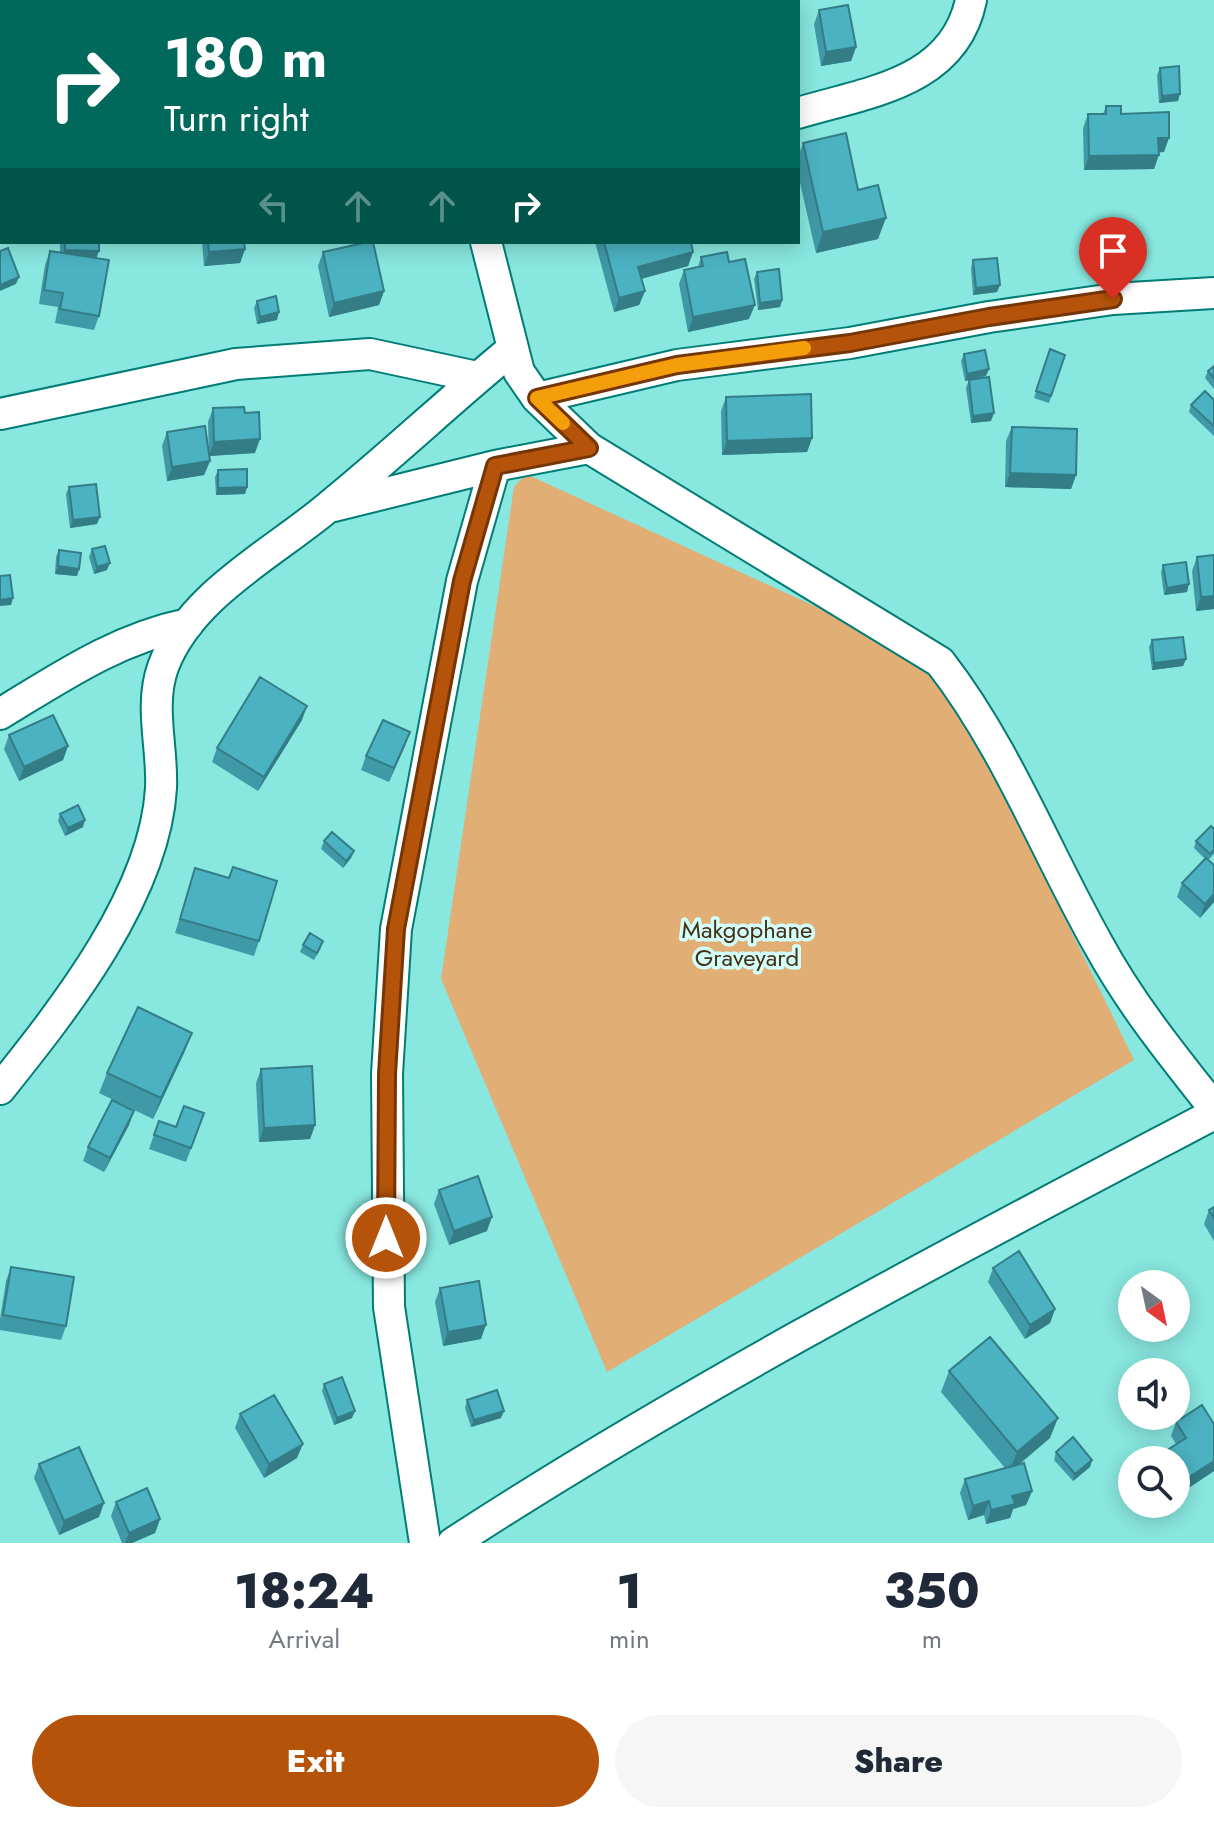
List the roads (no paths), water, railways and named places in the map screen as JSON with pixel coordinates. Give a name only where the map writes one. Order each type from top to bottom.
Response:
[{"type":"street","points":[[800,112],[886,87],[925,69],[951,49],[966,27],[971,0]]},
{"type":"street","points":[[486,244],[519,372],[537,398],[589,448],[940,662],[972,703],[1098,945],[1146,1021],[1214,1108]]},
{"type":"street","points":[[537,398],[677,365],[850,343],[989,317],[1113,299],[1214,293]]},
{"type":"street","points":[[0,1089],[102,948],[133,896],[152,836],[161,788],[156,706],[163,667],[188,624],[227,586],[328,508],[511,350]]},
{"type":"street","points":[[0,414],[236,364],[370,354],[477,377]]},
{"type":"street","points":[[328,508],[495,466],[589,448]]},
{"type":"street","points":[[425,1543],[389,1307],[387,1074],[396,929],[462,581],[495,466]]},
{"type":"street","points":[[0,714],[82,662],[148,632],[188,624]]},
{"type":"street","points":[[453,1543],[644,1422],[962,1247],[1214,1114]]},
{"type":"park label","name":"Makgophane Graveyard","points":[[747,943]]}]
